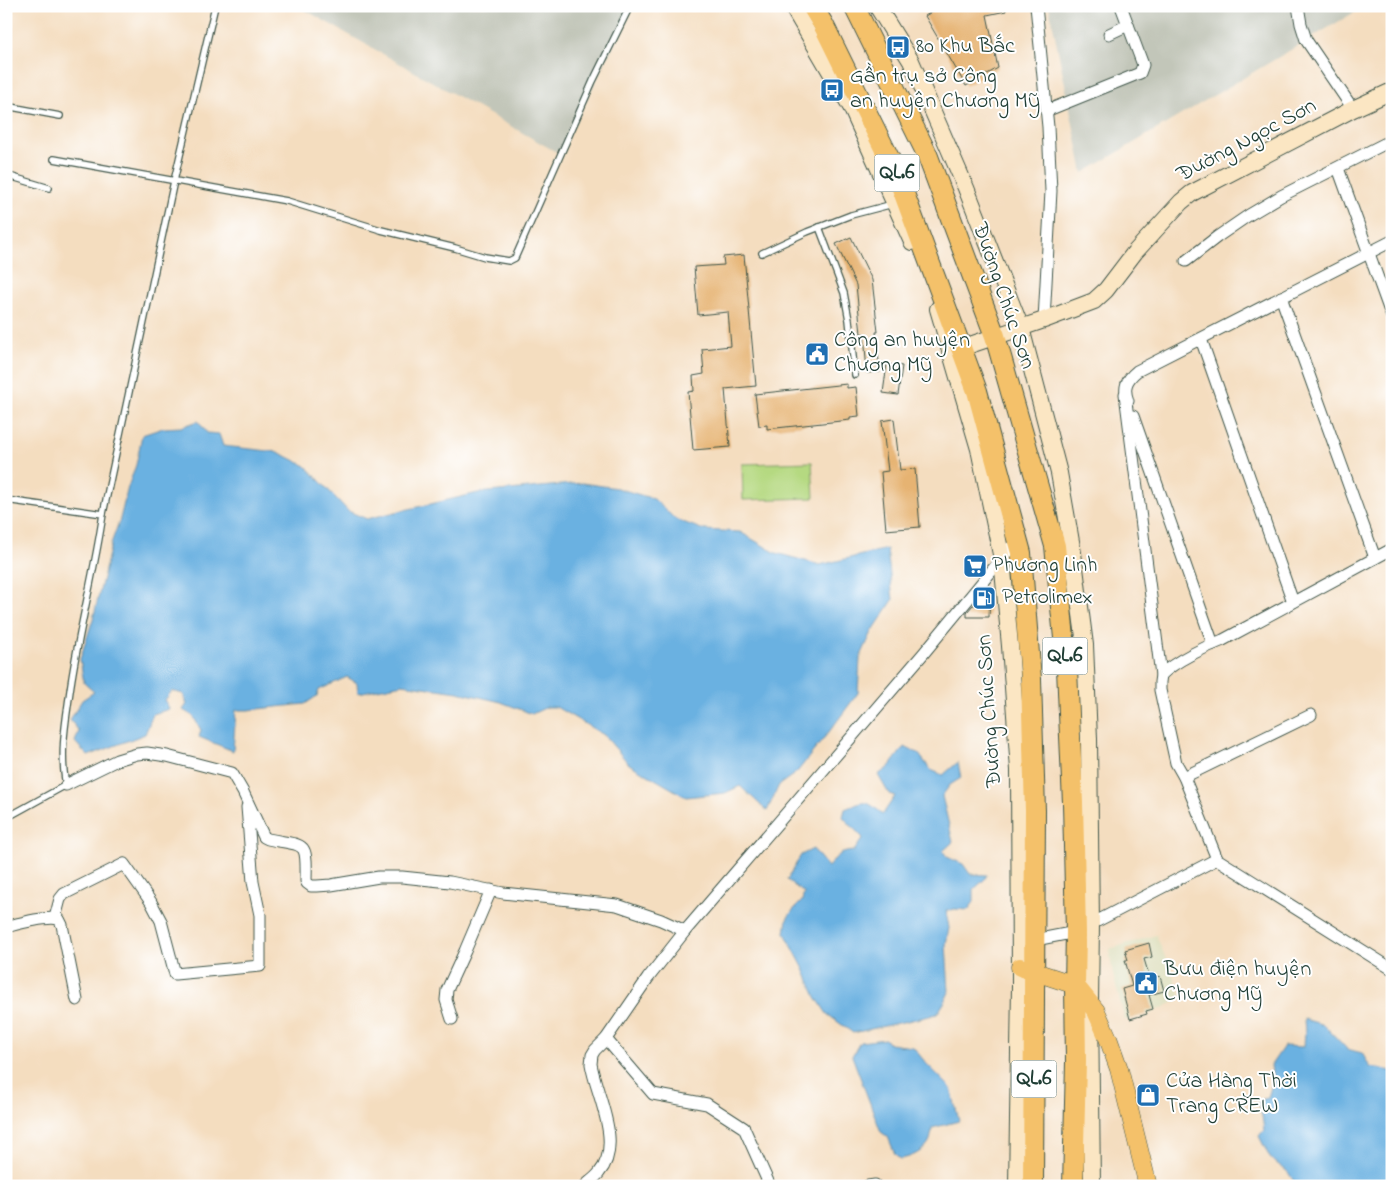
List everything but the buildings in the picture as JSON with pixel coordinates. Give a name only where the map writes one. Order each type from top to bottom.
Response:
[{"type":"highway","name":"Đường Chúc Sơn","points":[[812,6],[823,24],[892,164],[901,202],[961,348],[976,391],[1021,552],[1031,679],[1035,811],[1027,942],[1033,1186]]},
{"type":"highway","name":"Đường Chúc Sơn","points":[[854,6],[927,154],[995,336],[1055,546],[1067,669],[1072,803],[1083,928],[1075,985],[1076,1062],[1073,1186]]},
{"type":"main road","points":[[1027,969],[1075,985],[1096,1011],[1119,1069],[1148,1186]]},
{"type":"street","name":"Đường Chúc Sơn","points":[[792,6],[851,107],[901,202],[929,280],[980,449],[1002,559],[1019,770],[1027,942]]},
{"type":"street","name":"Đường Chúc Sơn","points":[[877,6],[911,61],[966,188],[1020,328],[1059,473],[1073,553],[1085,645],[1089,739],[1083,928],[1090,1003],[1092,1186]]},
{"type":"street","points":[[1036,6],[1051,191],[1044,320]]},
{"type":"street","points":[[1046,111],[1140,73],[1143,65],[1121,6]]},
{"type":"street","points":[[1298,6],[1306,40],[1353,109]]},
{"type":"street","points":[[1109,34],[1128,25]]},
{"type":"street","name":"Đường Ngọc Sơn","points":[[961,348],[1094,301],[1180,202],[1192,193],[1353,109],[1392,91]]},
{"type":"street","points":[[1186,261],[1249,215],[1281,196],[1392,140]]},
{"type":"street","points":[[1338,168],[1392,317]]},
{"type":"street","points":[[1392,241],[1137,371],[1125,387],[1162,674],[1160,690],[1176,763],[1184,777],[1217,859],[1392,969]]},
{"type":"street","points":[[1282,297],[1375,558]]},
{"type":"street","points":[[1201,339],[1292,602]]},
{"type":"street","points":[[1125,394],[1213,644]]},
{"type":"street","points":[[584,1186],[599,1173],[606,1161],[610,1139],[590,1064],[595,1050],[606,1039],[648,978],[685,931],[917,662],[1017,540]]},
{"type":"street","points":[[1162,674],[1170,666],[1223,640],[1392,549]]},
{"type":"street","points":[[1184,777],[1311,715]]},
{"type":"street","points":[[66,785],[117,760],[137,754],[147,753],[167,756],[231,772],[236,778],[264,837],[296,844],[303,849],[306,855],[306,881],[311,886],[331,885],[379,876],[436,880],[503,892],[617,905],[661,920],[685,931]]},
{"type":"street","points":[[55,918],[60,899],[64,894],[124,864],[151,902],[161,921],[175,974],[260,966],[260,915],[254,882],[246,798]]},
{"type":"street","points":[[1027,942],[1083,928],[1217,859]]},
{"type":"street","points":[[452,1019],[446,1000],[446,990],[466,951],[491,890]]},
{"type":"street","points":[[6,926],[55,918],[59,920],[62,925],[77,1000]]},
{"type":"street","name":"Đường Chúc Sơn","points":[[1017,1186],[1027,969]]},
{"type":"street","points":[[606,1039],[653,1094],[707,1104],[744,1128],[770,1186]]},
{"type":"lane","points":[[6,818],[66,785],[63,767],[66,714],[72,676],[103,514],[174,181],[215,6]]},
{"type":"lane","points":[[54,159],[287,201],[381,230],[485,257],[509,261],[515,258],[593,81],[630,6]]},
{"type":"lane","points":[[6,106],[60,116]]},
{"type":"lane","points":[[6,175],[49,188]]},
{"type":"lane","points":[[762,253],[851,215],[901,202]]},
{"type":"lane","points":[[819,228],[844,293],[856,375]]},
{"type":"lane","points":[[6,500],[103,514]]},
{"type":"shaded area","points":[[298,6],[633,6],[560,154]]},
{"type":"shaded area","points":[[1049,6],[1365,6],[1083,173]]},
{"type":"shaded area","points":[[1156,935],[1182,998],[1150,1014],[1125,1020],[1113,974],[1109,949]]},
{"type":"green space","points":[[812,462],[814,498],[743,500],[742,464]]},
{"type":"water","points":[[198,421],[207,433],[219,434],[223,446],[278,452],[306,466],[348,511],[367,519],[478,493],[582,483],[617,488],[654,499],[675,519],[704,530],[740,532],[776,553],[820,565],[887,549],[893,600],[872,632],[860,658],[858,693],[797,772],[779,785],[767,811],[740,786],[725,793],[686,797],[629,764],[604,735],[556,707],[547,707],[532,714],[501,702],[458,692],[402,684],[358,693],[357,683],[347,677],[319,690],[317,696],[305,704],[236,710],[233,751],[199,737],[201,730],[193,716],[183,710],[187,704],[183,694],[172,691],[165,700],[169,709],[153,714],[145,734],[88,756],[75,742],[79,731],[70,720],[82,700],[94,692],[84,683],[80,659],[93,619],[112,541],[136,465],[142,435],[163,428],[181,427]]},
{"type":"water","points":[[904,747],[918,753],[931,770],[943,775],[958,762],[961,778],[950,785],[942,796],[953,842],[943,851],[947,857],[963,864],[970,874],[987,875],[974,889],[974,902],[968,910],[955,909],[946,911],[949,928],[946,944],[949,992],[937,1014],[853,1033],[827,1014],[816,997],[785,933],[787,919],[802,901],[804,893],[787,880],[801,855],[813,849],[828,867],[839,855],[854,851],[863,838],[843,817],[845,809],[866,803],[883,814],[895,796],[889,794],[878,775],[889,767]]},
{"type":"water","points":[[1304,1019],[1324,1025],[1347,1049],[1362,1053],[1370,1067],[1392,1071],[1392,1186],[1304,1186],[1295,1183],[1288,1172],[1270,1158],[1259,1136],[1264,1130],[1258,1102],[1268,1097],[1273,1081],[1271,1065],[1284,1046],[1304,1047]]},
{"type":"water","points":[[885,1039],[890,1044],[913,1047],[951,1088],[959,1121],[932,1128],[930,1140],[921,1151],[900,1159],[895,1154],[888,1137],[881,1132],[852,1056],[860,1042]]},
{"type":"place","name":"80 Khu Bắc","points":[[898,47]]},
{"type":"place","name":"Gần trụ sở Công an huyện Chương Mỹ","points":[[832,90]]},
{"type":"place","name":"Công an huyện Chương Mỹ","points":[[817,354]]},
{"type":"place","name":"Phương Linh","points":[[975,566]]},
{"type":"place","name":"Petrolimex","points":[[984,598]]},
{"type":"place","name":"Bưu điện huyện Chương Mỹ","points":[[1146,983]]},
{"type":"place","name":"Cửa Hàng Thời Trang CREW","points":[[1148,1095]]}]
